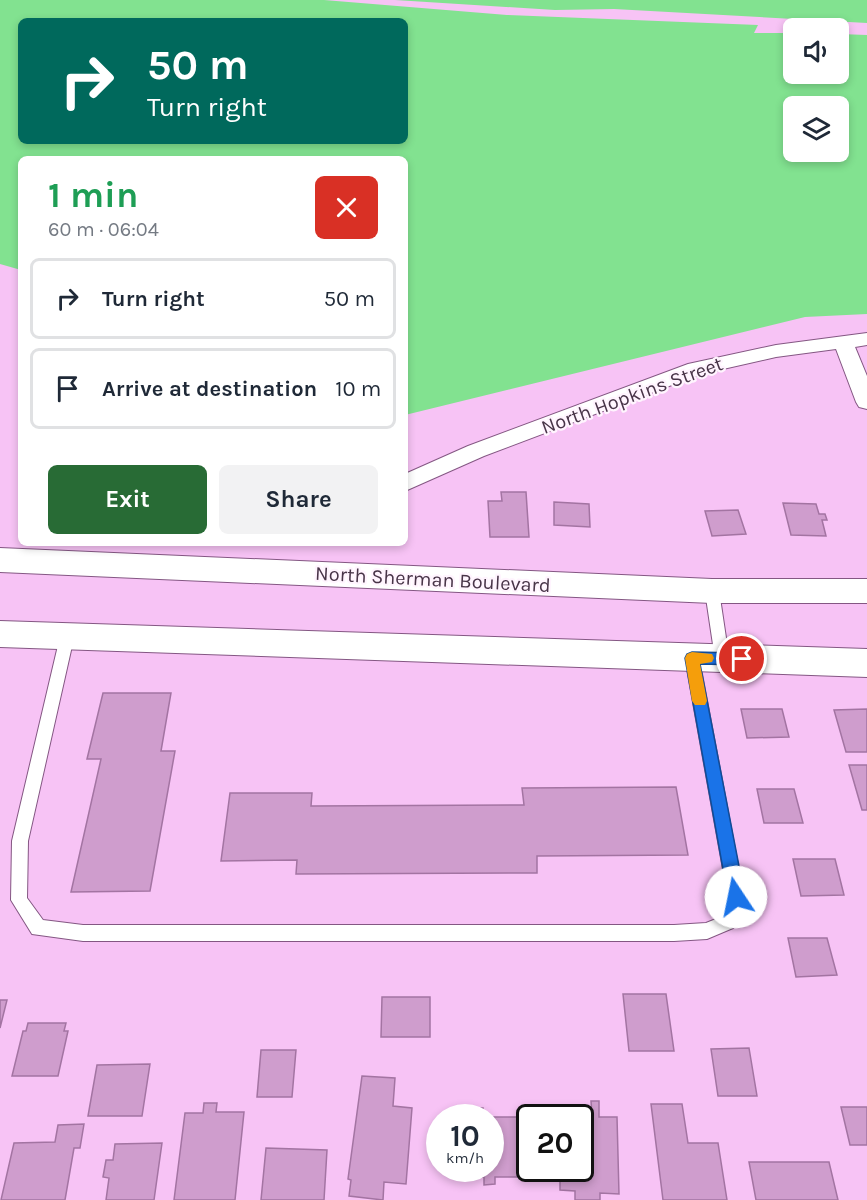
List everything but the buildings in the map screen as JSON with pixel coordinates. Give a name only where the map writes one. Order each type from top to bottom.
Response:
[{"type":"main road","name":"North Sherman Boulevard","points":[[0,560],[712,591],[867,591]]},
{"type":"main road","points":[[0,634],[867,663]]},
{"type":"street","name":"North Hopkins Street","points":[[408,482],[476,452],[695,369],[776,351],[867,339]]},
{"type":"street","points":[[843,342],[867,402]]},
{"type":"lane","points":[[67,637],[20,840],[19,900],[38,928],[83,933],[674,933],[707,931],[727,922],[736,897],[707,658],[712,591]]},
{"type":"green space","points":[[0,0],[324,0],[507,15],[758,25],[754,33],[783,33],[783,84],[849,84],[849,34],[867,35],[867,314],[805,317],[408,414],[408,156],[18,156],[18,269],[0,264]]},
{"type":"green space","points":[[395,0],[867,0],[867,23],[849,22],[849,18],[783,18],[614,9],[555,10]]},
{"type":"slow traffic","points":[[700,701],[692,658],[707,658]]},
{"type":"route","points":[[736,897],[692,658],[742,659]]}]
